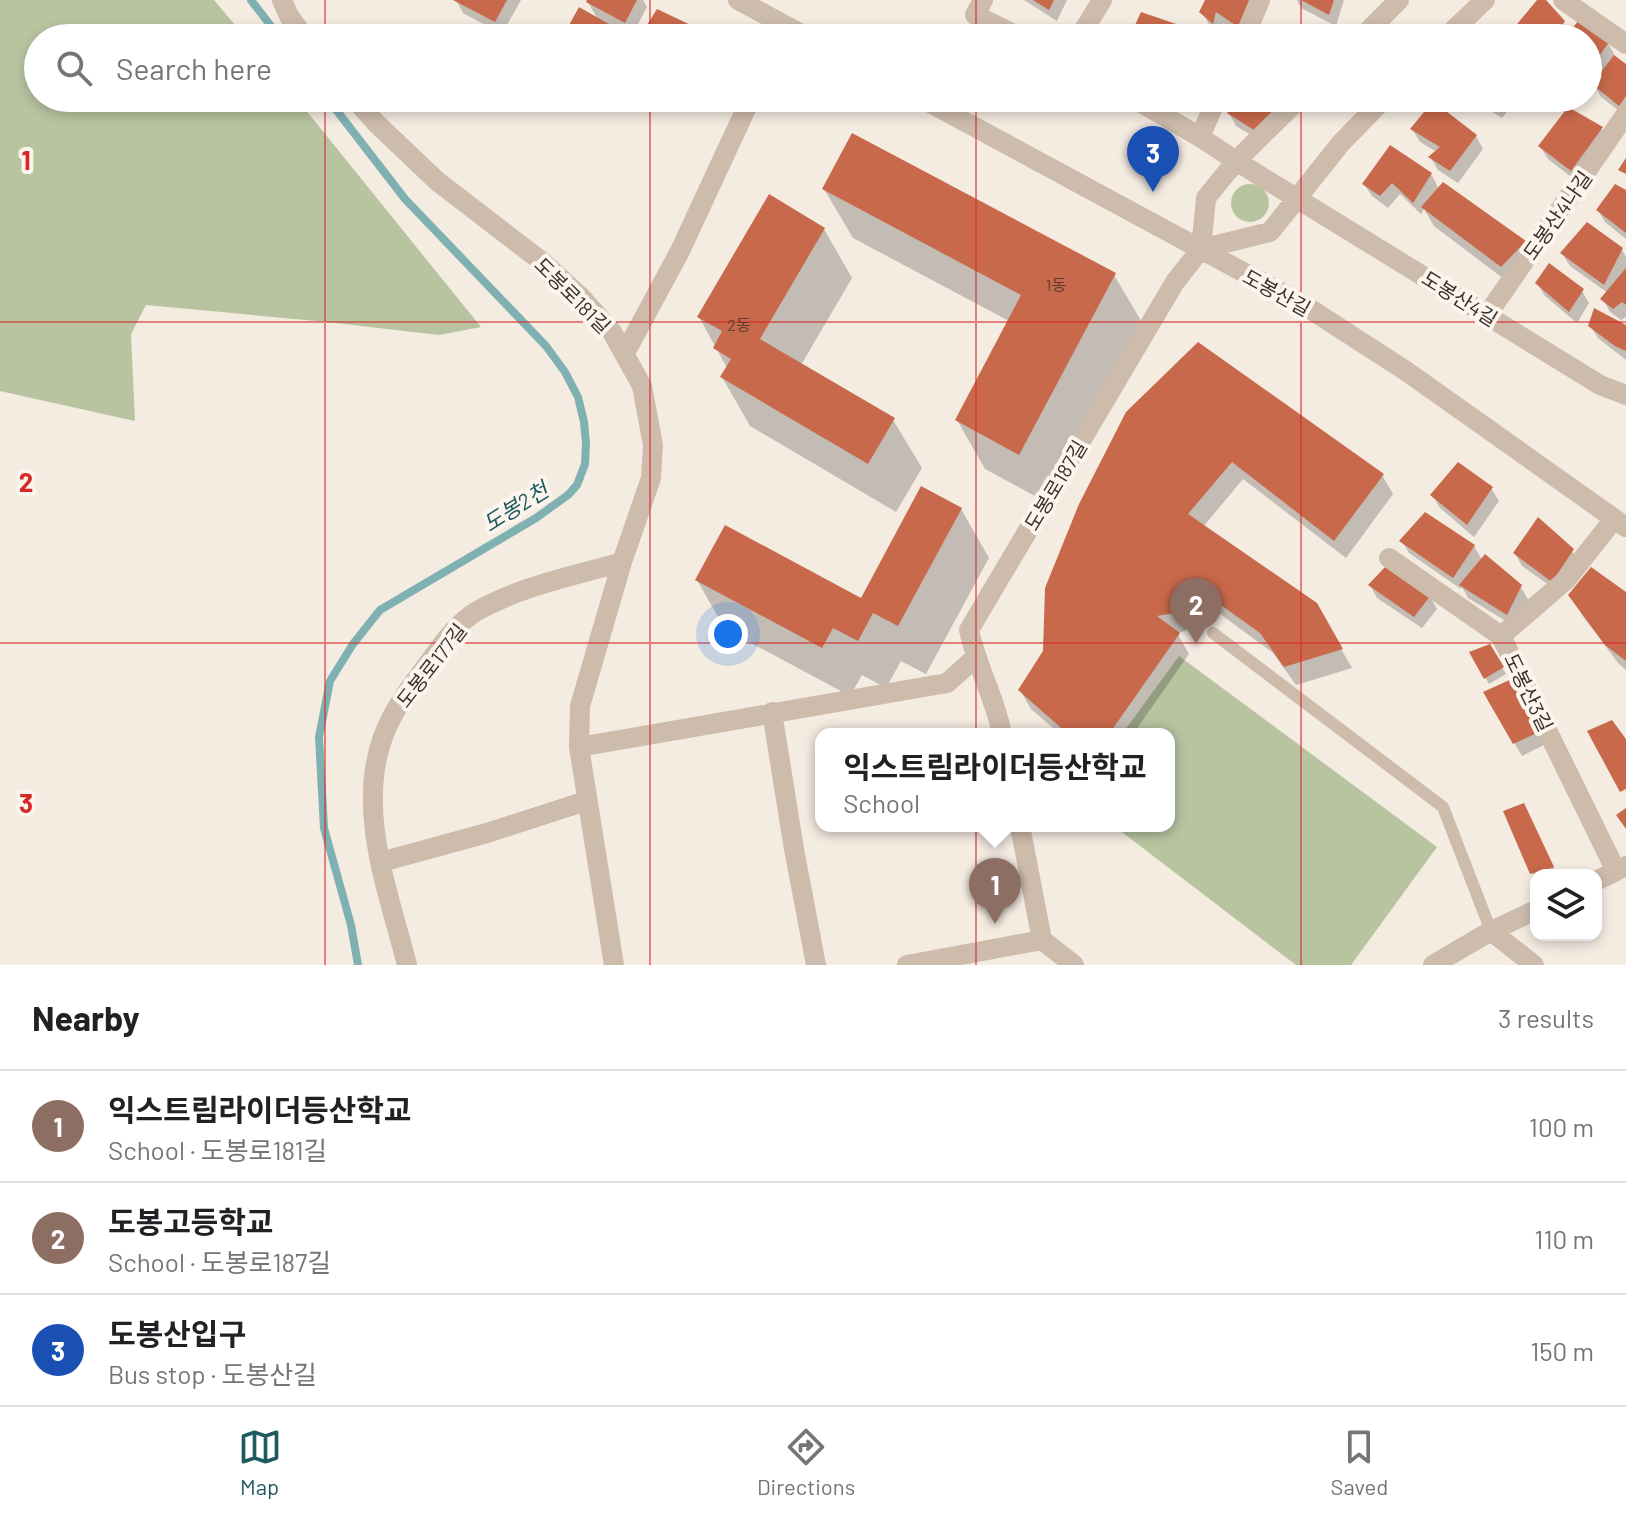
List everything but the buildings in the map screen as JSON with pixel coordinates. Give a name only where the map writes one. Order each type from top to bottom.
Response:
[{"type":"street","points":[[282,0],[297,24]]},
{"type":"street","points":[[738,0],[772,24]]},
{"type":"street","points":[[983,0],[975,15],[993,24]]},
{"type":"street","points":[[1087,24],[1102,0]]},
{"type":"street","points":[[1250,24],[1260,0]]},
{"type":"street","points":[[1375,24],[1399,0]]},
{"type":"street","points":[[1460,24],[1485,0]]},
{"type":"street","points":[[1563,0],[1597,24]]},
{"type":"street","points":[[1602,27],[1626,44]]},
{"type":"street","name":"도봉로181길","points":[[366,112],[437,181],[545,264],[582,298],[612,332],[642,386],[653,460],[651,478],[622,562],[580,706],[579,747],[586,801],[614,965]]},
{"type":"street","points":[[625,353],[680,251],[745,112]]},
{"type":"street","name":"도봉산길","points":[[947,112],[1304,305],[1406,371],[1620,523],[1566,580],[1501,636]]},
{"type":"street","name":"도봉산4길","points":[[1157,112],[1600,385],[1626,395]]},
{"type":"street","points":[[1200,137],[1211,112]]},
{"type":"street","points":[[1286,112],[1236,161],[1206,198],[1201,249],[1270,232],[1296,196],[1371,112]]},
{"type":"street","name":"도봉산4나길","points":[[1487,315],[1626,114]]},
{"type":"street","name":"도봉로187길","points":[[1001,728],[997,708],[975,658],[969,630],[1175,282],[1201,249]]},
{"type":"street","name":"도봉산3길","points":[[1389,558],[1501,636],[1621,869],[1602,878]]},
{"type":"street","name":"도봉로177길","points":[[407,965],[381,862],[374,803],[377,757],[392,716],[439,649],[469,617],[534,587],[622,562]]},
{"type":"street","points":[[579,747],[947,683],[975,658]]},
{"type":"street","points":[[772,712],[816,965]]},
{"type":"street","points":[[381,862],[487,833],[586,801]]},
{"type":"street","points":[[1021,832],[1042,940],[1074,965]]},
{"type":"street","points":[[1433,965],[1491,931],[1530,913]]},
{"type":"street","points":[[1491,931],[1534,965]]},
{"type":"street","points":[[907,965],[1042,940]]},
{"type":"lane","points":[[1213,633],[1443,807],[1491,931]]},
{"type":"green space","points":[[0,0],[214,0],[234,24],[24,24],[24,112],[307,112],[481,327],[439,335],[146,305],[131,334],[135,421],[0,391]]},
{"type":"green space","points":[[1250,184],[1264,189],[1269,203],[1264,217],[1250,222],[1236,217],[1231,203],[1236,189]]},
{"type":"green space","points":[[1179,656],[1437,847],[1351,965],[1296,965],[1122,832],[1175,832],[1175,728],[1126,728]]},
{"type":"waterway","name":"도봉2천","points":[[251,0],[269,24]]},
{"type":"waterway","name":"도봉2천","points":[[338,112],[405,199],[546,346],[578,397],[586,443],[585,464],[577,485],[568,495],[536,518],[380,610],[353,644],[330,681],[319,737],[324,828],[351,925],[358,965]]},
{"type":"place","name":"도봉산입구","points":[[1153,192]]},
{"type":"place","name":"도봉고등학교","points":[[1196,644]]},
{"type":"place","name":"익스트림라이더등산학교","points":[[995,924]]}]
